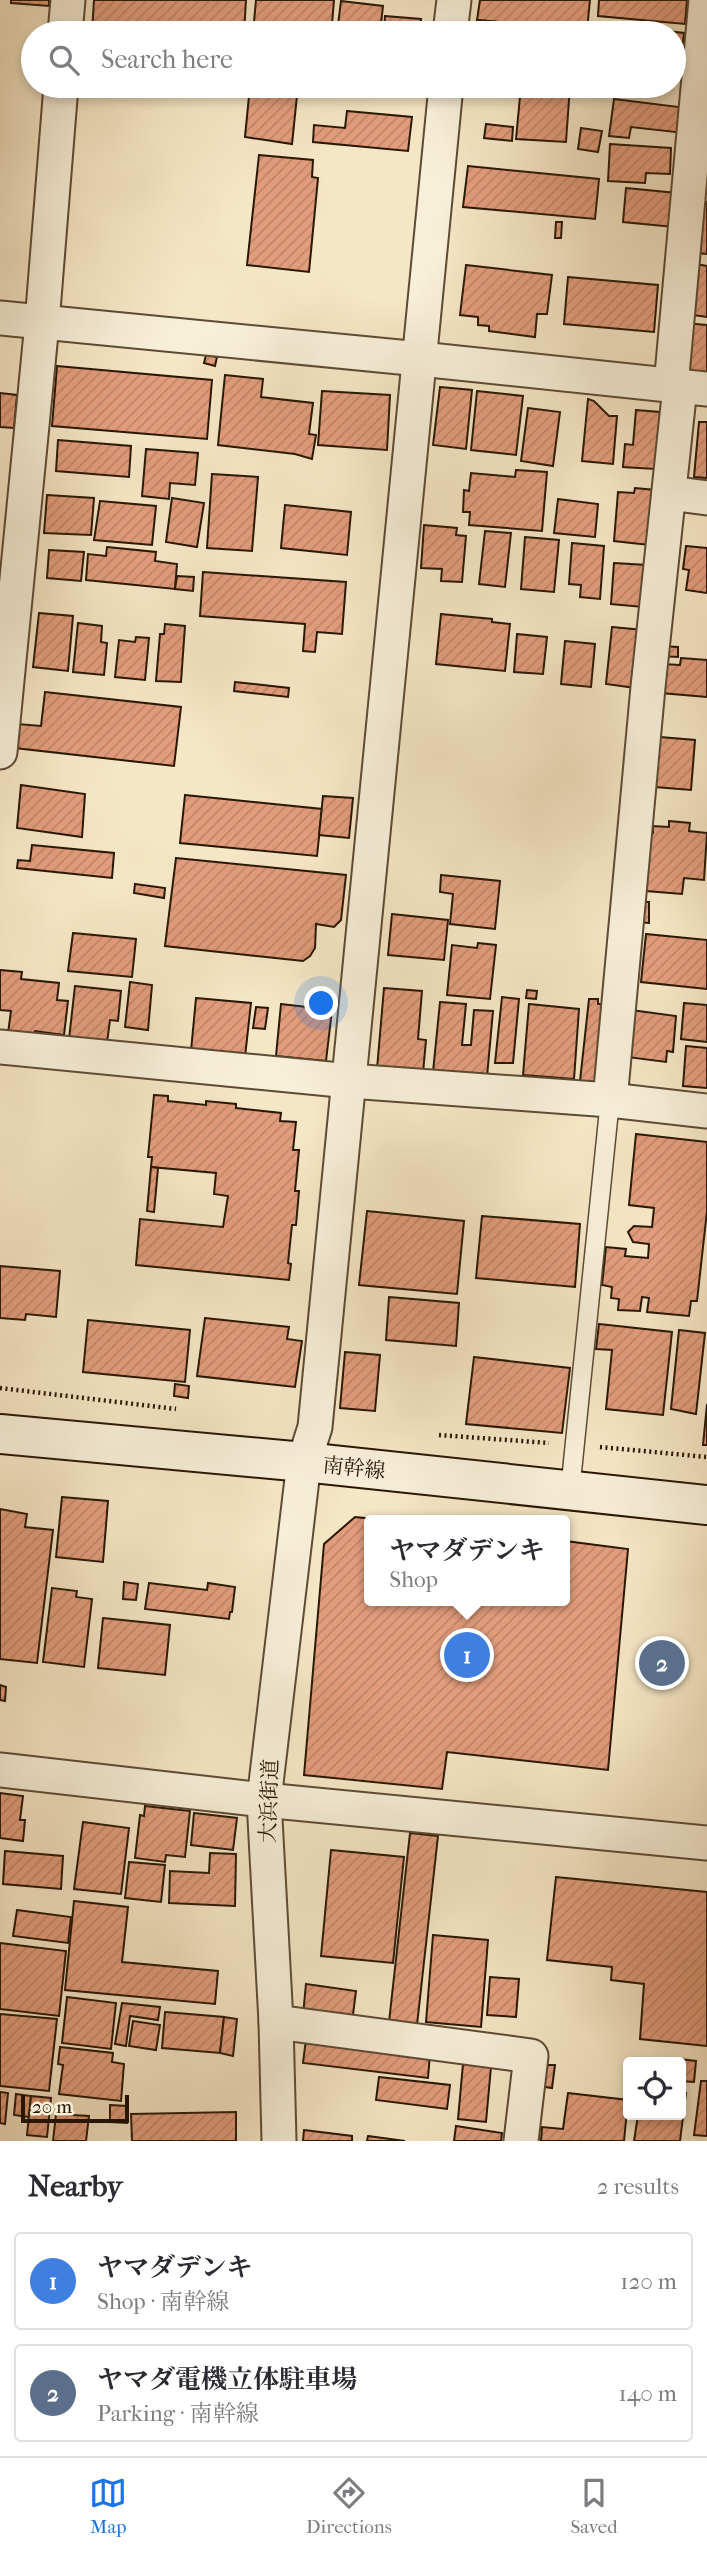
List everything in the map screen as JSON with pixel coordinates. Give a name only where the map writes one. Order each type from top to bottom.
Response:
[{"type":"main road","name":"南幹線","points":[[0,1434],[304,1462],[707,1505]]},
{"type":"street","points":[[66,21],[68,0]]},
{"type":"street","points":[[451,21],[454,0]]},
{"type":"street","points":[[610,1100],[669,494],[686,387],[706,20]]},
{"type":"street","points":[[1,737],[42,323],[60,98]]},
{"type":"street","name":"大浜街道","points":[[279,2141],[276,2022],[264,1801],[304,1462],[315,1427],[445,98]]},
{"type":"street","points":[[0,318],[686,387]]},
{"type":"street","points":[[669,494],[707,498]]},
{"type":"street","points":[[0,1046],[707,1111]]},
{"type":"street","points":[[0,1770],[264,1801],[707,1843]]},
{"type":"street","points":[[276,2022],[531,2056],[521,2141]]},
{"type":"lane","points":[[570,1492],[610,1100]]},
{"type":"building","points":[[11,0],[49,0],[49,6],[11,3]]},
{"type":"building","points":[[94,0],[246,0],[245,21],[93,21]]},
{"type":"building","points":[[256,0],[334,0],[332,21],[254,21]]},
{"type":"building","points":[[480,0],[590,0],[588,21],[477,20]]},
{"type":"building","points":[[599,0],[687,0],[685,21],[598,16]]},
{"type":"building","points":[[341,1],[383,6],[381,21],[338,21]]},
{"type":"building","points":[[385,16],[421,19],[421,21],[385,21]]},
{"type":"building","points":[[249,98],[297,98],[292,144],[245,137]]},
{"type":"building","points":[[520,98],[569,98],[566,142],[516,139]]},
{"type":"building","points":[[614,99],[687,108],[684,133],[631,127],[629,138],[609,136]]},
{"type":"building","points":[[347,111],[412,117],[408,151],[313,142],[314,125],[345,128]]},
{"type":"building","points":[[486,124],[513,127],[512,141],[484,138]]},
{"type":"building","points":[[581,128],[602,131],[598,152],[578,149]]},
{"type":"building","points":[[610,144],[671,148],[670,174],[646,173],[645,183],[608,181]]},
{"type":"building","points":[[259,155],[313,160],[312,177],[318,178],[309,272],[247,265]]},
{"type":"building","points":[[468,166],[599,179],[595,219],[463,207]]},
{"type":"building","points":[[626,188],[687,194],[684,228],[623,222]]},
{"type":"building","points":[[690,201],[707,202],[707,254],[685,252]]},
{"type":"building","points":[[556,222],[562,222],[561,238],[555,238]]},
{"type":"building","points":[[686,262],[707,266],[707,317],[679,313]]},
{"type":"building","points":[[466,265],[552,275],[547,314],[537,314],[535,337],[489,331],[489,326],[478,325],[478,317],[460,315]]},
{"type":"building","points":[[568,277],[658,285],[654,332],[564,324]]},
{"type":"building","points":[[684,323],[707,325],[707,372],[679,370]]},
{"type":"building","points":[[206,355],[217,357],[215,366],[204,363]]},
{"type":"building","points":[[57,366],[212,380],[207,439],[52,426]]},
{"type":"building","points":[[225,375],[263,379],[261,397],[313,403],[309,434],[316,435],[312,459],[295,454],[218,445]]},
{"type":"building","points":[[440,387],[472,390],[466,449],[433,445]]},
{"type":"building","points":[[322,391],[390,395],[387,450],[318,445]]},
{"type":"building","points":[[477,391],[523,396],[516,455],[471,450]]},
{"type":"building","points":[[0,393],[17,395],[14,428],[0,427]]},
{"type":"building","points":[[588,399],[594,401],[609,416],[617,416],[613,464],[582,461]]},
{"type":"building","points":[[528,408],[560,412],[553,466],[521,461]]},
{"type":"building","points":[[636,410],[660,412],[655,469],[623,467],[625,444],[633,445]]},
{"type":"building","points":[[699,422],[707,422],[707,478],[694,477]]},
{"type":"building","points":[[58,440],[131,446],[129,477],[56,471]]},
{"type":"building","points":[[146,449],[198,453],[195,485],[170,483],[169,499],[142,496]]},
{"type":"building","points":[[516,470],[547,472],[542,531],[469,525],[470,512],[463,512],[464,490],[469,491],[471,473],[515,477]]},
{"type":"building","points":[[212,474],[258,477],[252,551],[207,548]]},
{"type":"building","points":[[635,488],[655,490],[649,545],[614,541],[618,492],[634,493]]},
{"type":"building","points":[[47,495],[94,498],[91,535],[44,533]]},
{"type":"building","points":[[172,498],[204,503],[197,547],[166,542]]},
{"type":"building","points":[[558,499],[598,504],[595,537],[554,533]]},
{"type":"building","points":[[100,501],[156,506],[152,545],[94,540]]},
{"type":"building","points":[[285,505],[351,512],[347,555],[281,548]]},
{"type":"building","points":[[424,525],[457,528],[456,535],[466,536],[462,582],[441,581],[442,569],[421,568]]},
{"type":"building","points":[[485,531],[511,533],[505,587],[479,584]]},
{"type":"building","points":[[525,537],[559,540],[554,592],[521,589]]},
{"type":"building","points":[[572,543],[604,546],[600,599],[580,597],[581,585],[569,584]]},
{"type":"building","points":[[686,546],[707,548],[707,593],[686,590],[689,570],[683,569]]},
{"type":"building","points":[[107,547],[156,552],[155,561],[177,564],[175,589],[86,580],[88,554],[106,556]]},
{"type":"building","points":[[49,550],[84,552],[81,581],[47,578]]},
{"type":"building","points":[[614,563],[647,565],[643,607],[611,604]]},
{"type":"building","points":[[203,572],[346,582],[342,634],[317,632],[315,652],[303,651],[305,624],[200,616]]},
{"type":"building","points":[[177,576],[194,577],[193,591],[175,589]]},
{"type":"building","points":[[39,613],[73,616],[68,671],[33,667]]},
{"type":"building","points":[[441,614],[492,619],[492,622],[510,624],[505,671],[436,664]]},
{"type":"building","points":[[78,623],[102,626],[101,642],[107,643],[104,675],[73,672]]},
{"type":"building","points":[[165,624],[185,626],[181,682],[156,681],[160,634],[164,634]]},
{"type":"building","points":[[612,627],[643,630],[636,688],[606,684]]},
{"type":"building","points":[[517,634],[547,637],[543,674],[514,672]]},
{"type":"building","points":[[136,637],[149,638],[145,680],[115,677],[119,640],[135,642]]},
{"type":"building","points":[[565,641],[595,644],[591,687],[561,684]]},
{"type":"building","points":[[660,646],[678,647],[678,657],[659,656]]},
{"type":"building","points":[[681,658],[707,660],[707,697],[661,693],[664,664],[680,665]]},
{"type":"building","points":[[235,682],[289,688],[288,697],[234,691]]},
{"type":"building","points":[[45,692],[181,707],[174,766],[15,748],[18,724],[41,726]]},
{"type":"building","points":[[660,737],[695,740],[691,790],[655,787]]},
{"type":"building","points":[[21,785],[85,794],[82,837],[17,828]]},
{"type":"building","points":[[185,795],[322,809],[317,856],[180,843]]},
{"type":"building","points":[[323,796],[353,798],[349,838],[319,835]]},
{"type":"building","points":[[669,821],[690,823],[689,831],[707,833],[704,880],[684,878],[682,894],[646,891],[645,833],[653,833],[653,826],[669,827]]},
{"type":"building","points":[[32,845],[114,853],[112,878],[17,868],[18,860],[30,861]]},
{"type":"building","points":[[176,858],[346,875],[341,920],[334,927],[316,924],[315,948],[303,961],[165,946]]},
{"type":"building","points":[[441,875],[500,881],[495,929],[450,924],[453,894],[440,892]]},
{"type":"building","points":[[135,884],[165,888],[164,898],[134,893]]},
{"type":"building","points":[[637,902],[649,902],[649,923],[636,922]]},
{"type":"building","points":[[392,914],[448,920],[444,960],[388,955]]},
{"type":"building","points":[[73,933],[136,939],[132,977],[68,971]]},
{"type":"building","points":[[646,934],[707,940],[707,989],[641,982]]},
{"type":"building","points":[[478,943],[496,945],[490,999],[447,995],[452,945],[477,948]]},
{"type":"building","points":[[0,970],[22,972],[21,979],[59,983],[57,1000],[68,1001],[64,1035],[35,1031],[34,1036],[8,1033],[11,1011],[0,1010]]},
{"type":"building","points":[[130,982],[152,985],[148,1030],[125,1027]]},
{"type":"building","points":[[75,986],[121,991],[118,1021],[110,1020],[107,1043],[69,1039]]},
{"type":"building","points":[[384,988],[422,991],[418,1039],[426,1040],[423,1073],[377,1069]]},
{"type":"building","points":[[527,990],[537,991],[536,999],[526,998]]},
{"type":"building","points":[[502,997],[519,999],[513,1063],[495,1063]]},
{"type":"building","points":[[196,998],[251,1003],[245,1057],[191,1051]]},
{"type":"building","points":[[589,999],[598,999],[598,1004],[605,1004],[597,1083],[580,1081]]},
{"type":"building","points":[[440,1002],[466,1004],[462,1045],[471,1045],[474,1010],[493,1011],[487,1077],[433,1072]]},
{"type":"building","points":[[684,1003],[707,1005],[707,1042],[681,1039]]},
{"type":"building","points":[[281,1004],[332,1010],[326,1061],[276,1056]]},
{"type":"building","points":[[529,1004],[579,1009],[574,1079],[523,1075]]},
{"type":"building","points":[[256,1007],[268,1008],[265,1029],[253,1028]]},
{"type":"building","points":[[631,1010],[676,1016],[673,1052],[667,1051],[666,1062],[627,1057]]},
{"type":"building","points":[[686,1046],[707,1048],[707,1088],[683,1086]]},
{"type":"building","points":[[154,1095],[168,1096],[168,1101],[206,1105],[206,1101],[236,1104],[236,1108],[281,1113],[280,1121],[296,1122],[293,1150],[299,1150],[295,1191],[299,1191],[296,1225],[292,1225],[289,1280],[136,1265],[140,1219],[223,1227],[228,1196],[214,1194],[216,1173],[151,1167],[152,1157],[148,1157]]},
{"type":"building","points":[[636,1134],[707,1142],[707,1211],[697,1301],[691,1301],[689,1316],[647,1312],[649,1298],[642,1297],[640,1311],[618,1310],[619,1299],[611,1298],[612,1287],[602,1285],[606,1247],[626,1249],[625,1256],[648,1258],[649,1244],[633,1242],[628,1232],[634,1226],[652,1227],[654,1208],[629,1205]]},
{"type":"building","points":[[151,1167],[158,1168],[154,1212],[147,1211]]},
{"type":"building","points":[[367,1211],[464,1221],[457,1294],[359,1285]]},
{"type":"building","points":[[482,1216],[580,1224],[575,1287],[476,1278]]},
{"type":"building","points":[[0,1266],[60,1271],[56,1317],[26,1314],[25,1320],[0,1318]]},
{"type":"building","points":[[389,1297],[459,1303],[456,1346],[386,1340]]},
{"type":"building","points":[[205,1318],[289,1327],[287,1339],[302,1341],[295,1387],[197,1376]]},
{"type":"building","points":[[88,1320],[190,1330],[185,1382],[83,1372]]},
{"type":"building","points":[[599,1324],[672,1332],[663,1415],[606,1409],[612,1350],[596,1349]]},
{"type":"building","points":[[679,1330],[705,1333],[696,1414],[671,1409]]},
{"type":"building","points":[[345,1352],[380,1355],[375,1411],[340,1408]]},
{"type":"building","points":[[474,1357],[570,1368],[562,1433],[466,1424]]},
{"type":"building","points":[[175,1384],[189,1386],[188,1398],[174,1396]]},
{"type":"building","points":[[707,1404],[707,1445],[703,1445]]},
{"type":"building","points":[[62,1497],[108,1501],[103,1562],[56,1557]]},
{"type":"building","points":[[0,1509],[27,1514],[25,1527],[53,1530],[37,1663],[0,1659]]},
{"type":"building","points":[[355,1517],[364,1518],[364,1606],[570,1606],[570,1542],[628,1549],[608,1770],[447,1752],[442,1789],[304,1775],[324,1544]]},
{"type":"building","points":[[124,1582],[138,1584],[136,1600],[123,1599]]},
{"type":"building","points":[[149,1583],[207,1590],[208,1583],[235,1587],[232,1612],[229,1619],[145,1609]]},
{"type":"building","points":[[52,1588],[77,1591],[76,1597],[92,1599],[84,1667],[43,1662]]},
{"type":"building","points":[[103,1618],[170,1625],[165,1675],[98,1668]]},
{"type":"building","points":[[0,1685],[6,1687],[5,1701],[0,1700]]},
{"type":"building","points":[[0,1793],[23,1796],[20,1820],[25,1820],[23,1841],[0,1838]]},
{"type":"building","points":[[145,1806],[190,1811],[185,1857],[166,1855],[165,1862],[135,1858],[140,1815],[144,1816]]},
{"type":"building","points":[[194,1813],[237,1818],[233,1850],[191,1845]]},
{"type":"building","points":[[83,1822],[129,1828],[121,1894],[74,1889]]},
{"type":"building","points":[[410,1833],[438,1836],[417,2025],[389,2022]]},
{"type":"building","points":[[331,1850],[404,1857],[393,1963],[321,1956]]},
{"type":"building","points":[[5,1851],[63,1856],[61,1889],[3,1884]]},
{"type":"building","points":[[210,1853],[236,1854],[235,1906],[169,1903],[170,1871],[209,1873]]},
{"type":"building","points":[[129,1862],[165,1865],[161,1902],[125,1898]]},
{"type":"building","points":[[556,1877],[707,1892],[707,2046],[640,2039],[644,1984],[611,1980],[612,1967],[547,1960]]},
{"type":"building","points":[[74,1901],[128,1907],[122,1962],[218,1971],[215,2004],[65,1990]]},
{"type":"building","points":[[17,1910],[71,1917],[68,1943],[13,1936]]},
{"type":"building","points":[[433,1935],[488,1940],[481,2027],[426,2022]]},
{"type":"building","points":[[0,1943],[66,1951],[59,2016],[0,2009]]},
{"type":"building","points":[[490,1977],[519,1979],[516,2017],[487,2015]]},
{"type":"building","points":[[306,1984],[356,1991],[352,2022],[303,2015]]},
{"type":"building","points":[[67,1997],[116,2003],[111,2049],[62,2043]]},
{"type":"building","points":[[122,2003],[160,2007],[158,2020],[130,2016],[126,2046],[115,2044]]},
{"type":"building","points":[[165,2012],[224,2017],[220,2053],[162,2048]]},
{"type":"building","points":[[0,2014],[57,2019],[49,2091],[0,2086]]},
{"type":"building","points":[[224,2017],[237,2019],[233,2056],[220,2053]]},
{"type":"building","points":[[133,2021],[160,2025],[156,2050],[129,2046]]},
{"type":"building","points":[[306,2039],[430,2054],[428,2078],[303,2063]]},
{"type":"building","points":[[60,2047],[113,2053],[112,2062],[124,2064],[121,2101],[59,2094],[63,2065],[58,2064]]},
{"type":"building","points":[[686,2060],[696,2061],[694,2082],[686,2081]]},
{"type":"building","points":[[463,2064],[491,2067],[486,2122],[458,2119]]},
{"type":"building","points":[[540,2065],[555,2065],[552,2088],[538,2086]]},
{"type":"building","points":[[379,2077],[450,2085],[447,2109],[376,2100]]},
{"type":"building","points":[[701,2081],[707,2081],[707,2136],[694,2135]]},
{"type":"building","points":[[0,2092],[8,2093],[5,2124],[0,2123]]},
{"type":"building","points":[[568,2093],[623,2099],[623,2120],[626,2120],[624,2141],[541,2141],[542,2127],[563,2129]]},
{"type":"building","points":[[16,2094],[31,2096],[29,2117],[14,2115]]},
{"type":"building","points":[[31,2096],[51,2098],[47,2137],[27,2135]]},
{"type":"building","points":[[110,2105],[127,2106],[127,2123],[110,2122]]},
{"type":"building","points":[[236,2112],[236,2141],[132,2141],[131,2114]]},
{"type":"building","points":[[56,2114],[89,2116],[86,2141],[53,2141]]},
{"type":"building","points":[[637,2120],[683,2120],[680,2141],[634,2141]]},
{"type":"building","points":[[456,2126],[502,2133],[501,2141],[454,2141]]},
{"type":"building","points":[[304,2130],[352,2136],[352,2141],[303,2141]]},
{"type":"building","points":[[368,2136],[405,2141],[367,2141]]},
{"type":"place","name":"ヤマダデンキ","points":[[467,1655]]},
{"type":"place","name":"ヤマダ電機立体駐車場","points":[[662,1663]]}]
